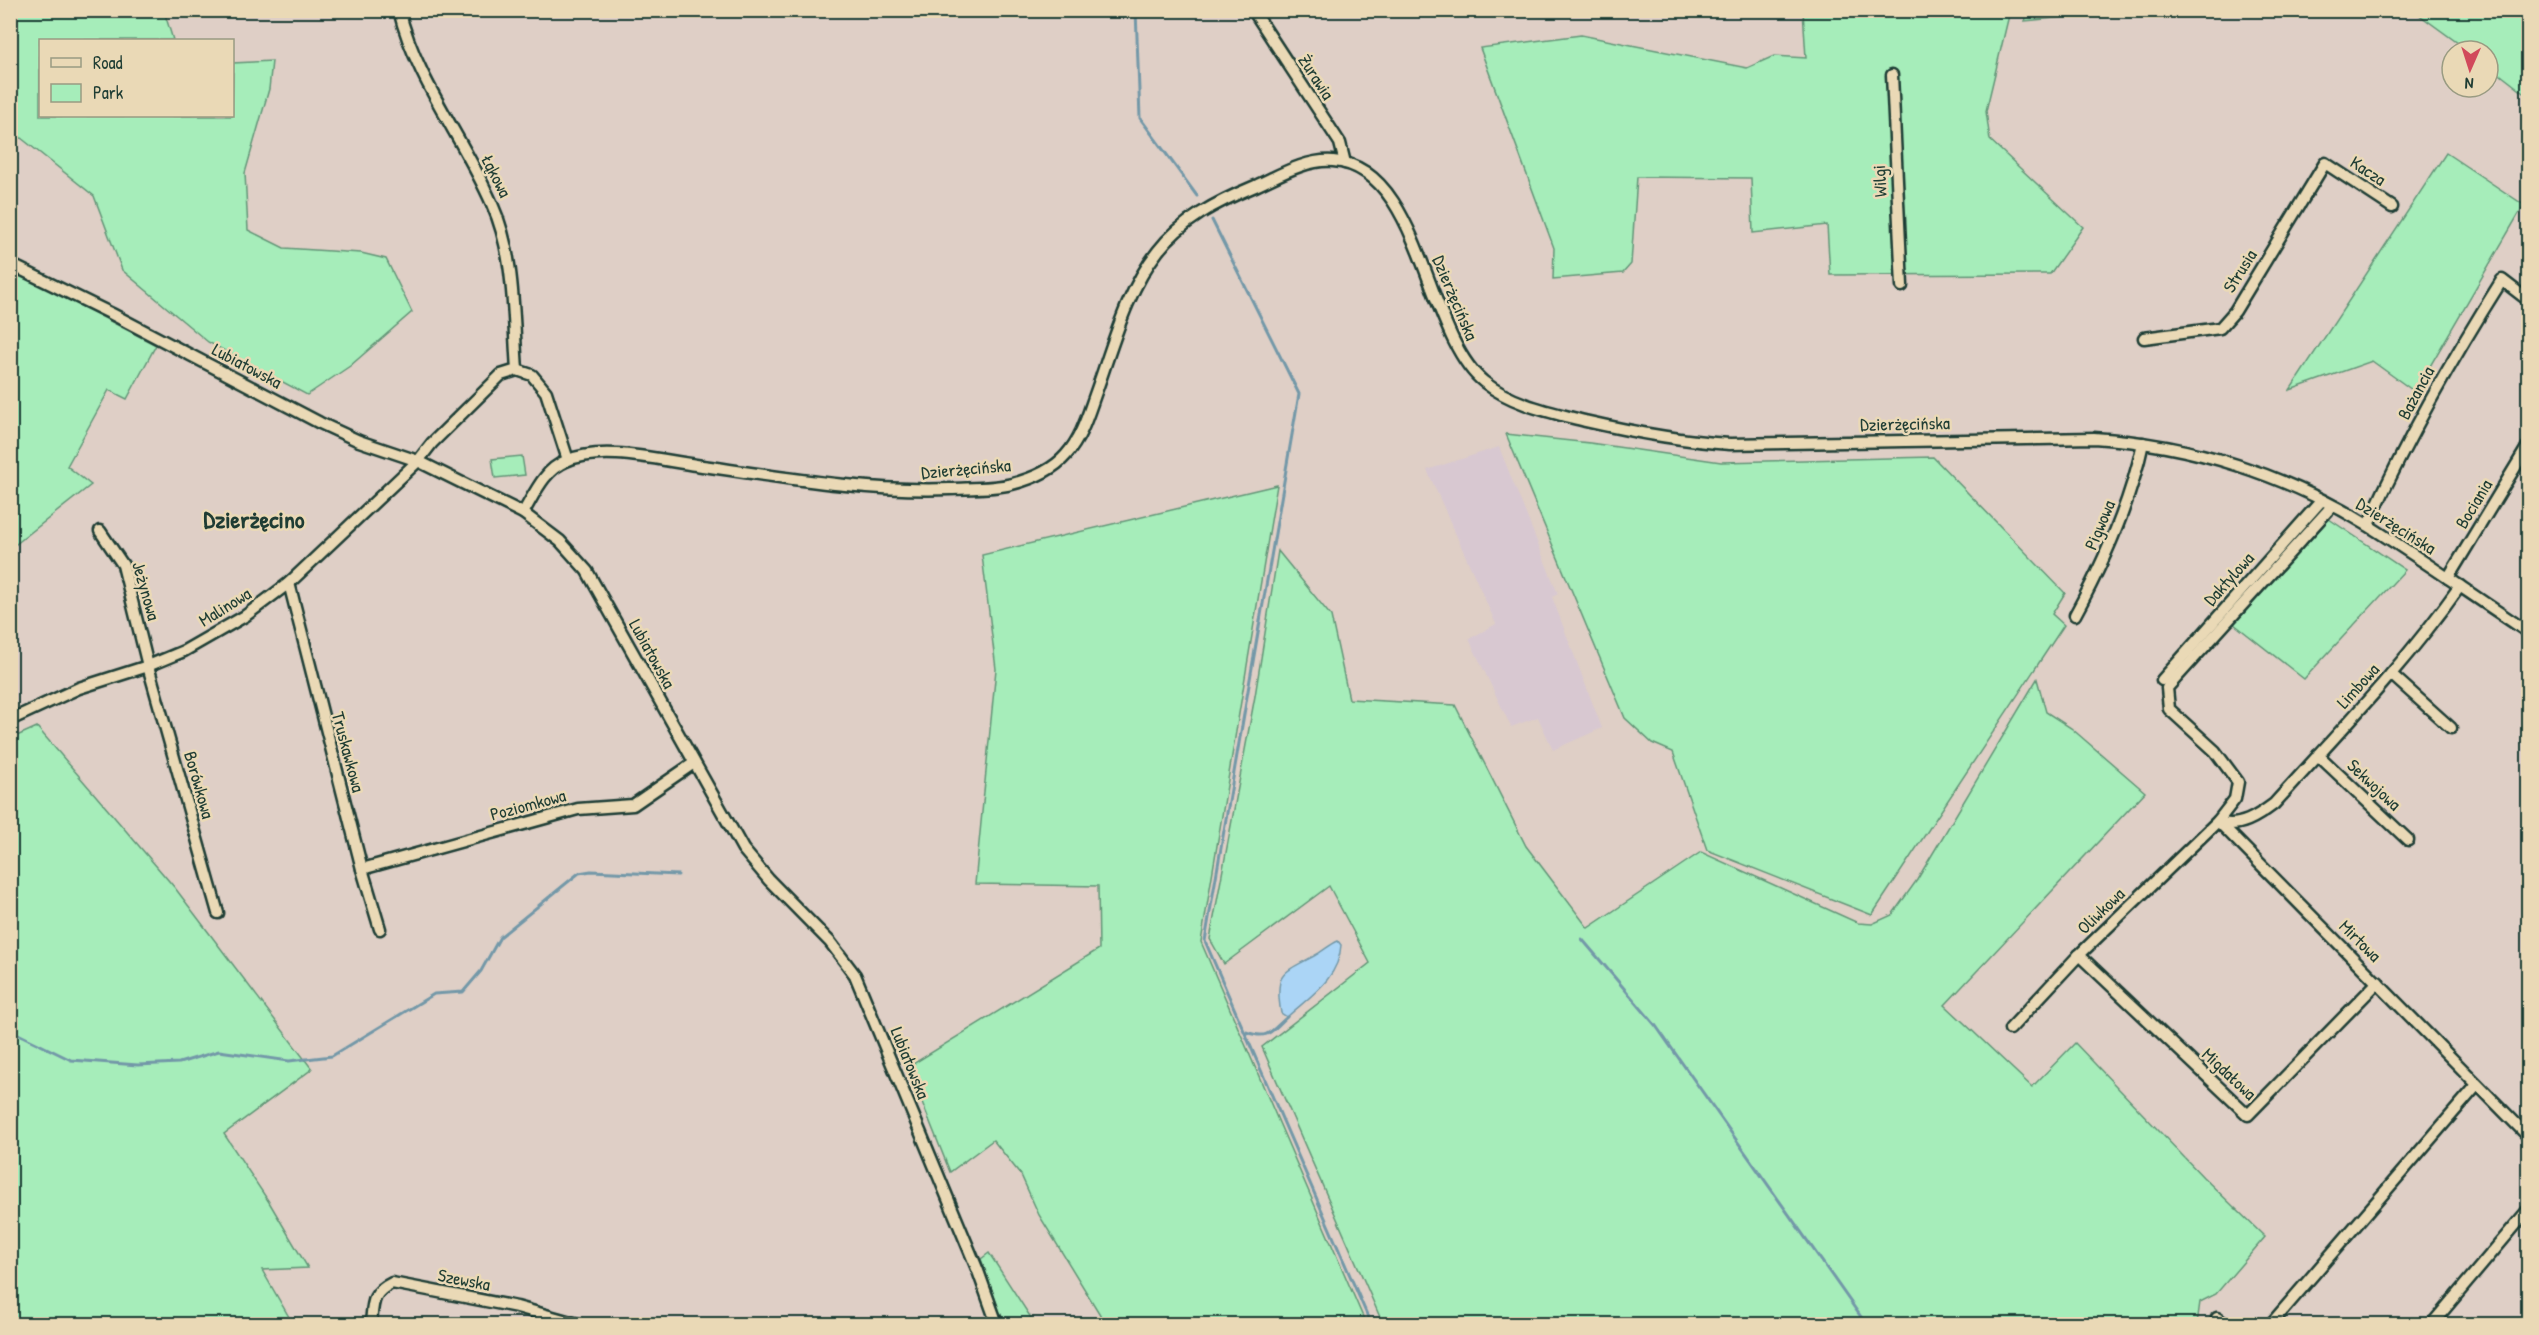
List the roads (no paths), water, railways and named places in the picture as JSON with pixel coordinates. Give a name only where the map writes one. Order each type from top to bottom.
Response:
[{"type":"street","name":"Łąkowa","points":[[399,10],[404,30],[427,80],[492,204],[505,240],[517,370]]},
{"type":"street","name":"Żurawia","points":[[1253,10],[1340,143],[1345,163]]},
{"type":"street","name":"Wilgi","points":[[1892,75],[1902,286]]},
{"type":"street","name":"Dzierżęcińska","points":[[523,513],[551,470],[568,460],[587,454],[606,453],[846,484],[913,490],[993,487],[1033,476],[1064,458],[1078,437],[1130,298],[1157,252],[1180,227],[1205,209],[1297,168],[1330,161],[1345,163],[1372,177],[1386,190],[1411,236],[1466,364],[1485,383],[1535,409],[1643,435],[1730,444],[2094,438],[2143,443],[2221,459],[2271,477],[2368,525],[2529,632]]},
{"type":"street","name":"Kacza","points":[[2325,163],[2392,207]]},
{"type":"street","name":"Strusia","points":[[2144,338],[2220,328],[2235,311],[2325,163]]},
{"type":"street","name":"Lubiatowska","points":[[10,264],[112,314],[320,423],[359,441],[418,461],[523,513],[560,541],[587,571],[743,849],[769,880],[830,942],[855,975],[978,1271],[997,1324]]},
{"type":"street","name":"Bażancia","points":[[2368,525],[2431,398],[2468,332],[2502,280],[2529,300]]},
{"type":"street","points":[[418,461],[432,443],[501,375],[517,370],[532,375],[546,392],[568,460]]},
{"type":"street","name":"Pigwowa","points":[[2075,615],[2092,584],[2126,508],[2143,443]]},
{"type":"street","name":"Bociania","points":[[2448,578],[2529,446]]},
{"type":"street","name":"Malinowa","points":[[10,720],[79,688],[148,666],[184,651],[245,616],[289,583],[418,461]]},
{"type":"street","name":"Daktylowa","points":[[2162,680],[2320,501]]},
{"type":"street","name":"Oliwkowa","points":[[2010,1029],[2079,956],[2218,821],[2235,799],[2238,782],[2215,751],[2169,709],[2167,688],[2332,506]]},
{"type":"street","name":"Jeżynowa","points":[[100,531],[123,565],[148,666]]},
{"type":"street","name":"Truskawkowa","points":[[289,583],[362,869],[380,929]]},
{"type":"street","name":"Limbowa","points":[[2218,821],[2230,825],[2246,821],[2260,815],[2274,804],[2391,674],[2429,629],[2460,586]]},
{"type":"street","name":"Borówkowa","points":[[148,666],[218,913]]},
{"type":"street","points":[[2391,674],[2451,728]]},
{"type":"street","name":"Sekwojowa","points":[[2318,755],[2408,840]]},
{"type":"street","name":"Poziomkowa","points":[[362,869],[578,809],[633,805],[694,763]]},
{"type":"street","name":"Mirtowa","points":[[2218,821],[2529,1136]]},
{"type":"street","name":"Migdałowa","points":[[2079,956],[2248,1115],[2378,982]]},
{"type":"street","points":[[2271,1324],[2477,1085]]},
{"type":"street","points":[[2432,1324],[2529,1210]]},
{"type":"street","name":"Szewska","points":[[371,1324],[377,1292],[392,1283],[517,1307],[578,1324]]},
{"type":"water","points":[[1338,941],[1341,945],[1339,957],[1335,968],[1322,986],[1287,1017],[1281,1013],[1279,990],[1283,976],[1294,966]]},
{"type":"waterway","points":[[1136,10],[1140,118],[1197,196]]},
{"type":"waterway","points":[[1212,220],[1299,394],[1205,941],[1371,1324]]},
{"type":"waterway","points":[[10,1030],[71,1060],[138,1065],[179,1063],[219,1051],[289,1061],[332,1056],[434,994],[463,992],[481,971],[500,937],[579,873],[591,871],[678,875]]},
{"type":"waterway","points":[[1582,939],[1656,1026],[1866,1324]]},
{"type":"waterway","points":[[1246,1032],[1265,1035],[1287,1017]]},
{"type":"district","name":"Dzierżęcino","points":[[254,520]]}]
